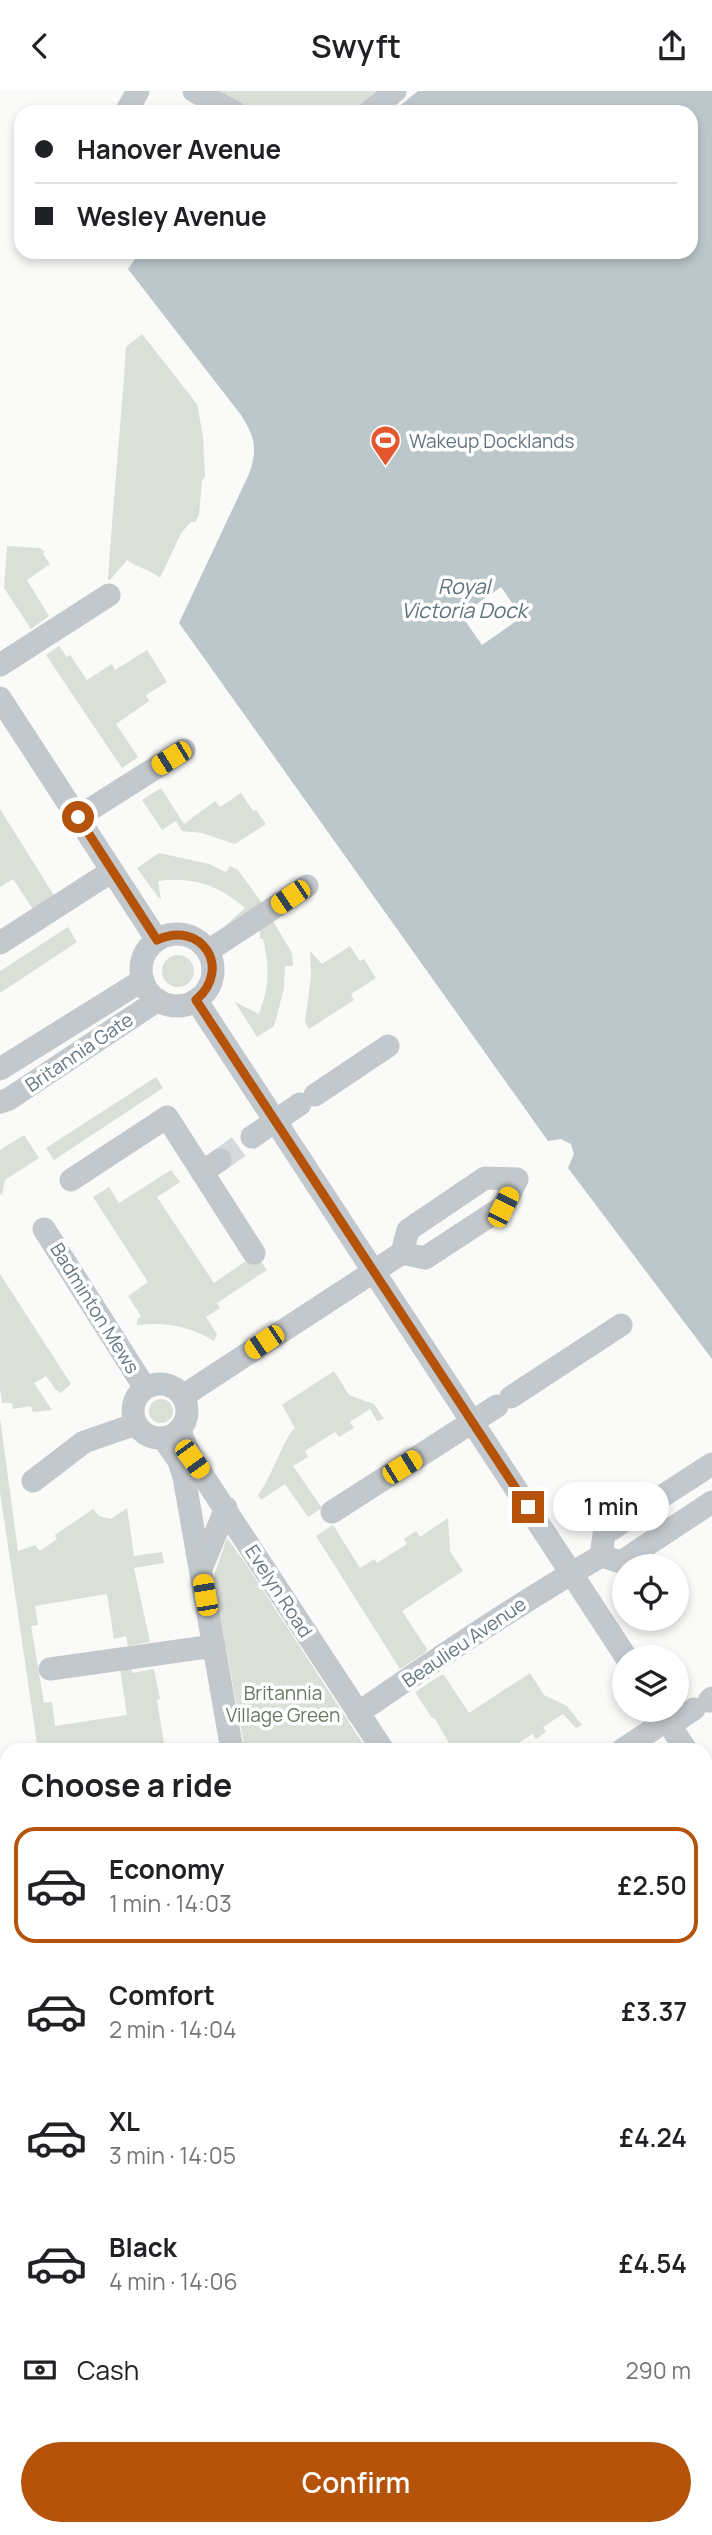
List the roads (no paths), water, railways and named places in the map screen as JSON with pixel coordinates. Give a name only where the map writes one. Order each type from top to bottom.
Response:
[{"type":"street","points":[[194,91],[221,105]]},
{"type":"street","points":[[378,105],[395,91]]},
{"type":"street","points":[[0,665],[109,595]]},
{"type":"street","points":[[0,698],[157,940]]},
{"type":"street","points":[[78,817],[184,750]]},
{"type":"street","points":[[0,943],[113,871]]},
{"type":"street","points":[[208,951],[307,886]]},
{"type":"street","points":[[167,935],[190,936],[208,951],[213,972],[211,983],[196,1000],[177,1006],[158,1000],[149,991],[143,980],[141,967],[144,956],[157,940],[167,935]]},
{"type":"street","name":"Britannia Gate","points":[[0,1069],[143,980]]},
{"type":"street","name":"Britannia Gate","points":[[0,1102],[9,1099],[158,1000]]},
{"type":"street","points":[[196,1000],[618,1645]]},
{"type":"street","points":[[252,1137],[388,1046]]},
{"type":"street","points":[[71,1180],[166,1118],[211,1166],[254,1252]]},
{"type":"street","points":[[183,1396],[402,1253],[408,1230],[485,1178],[517,1179],[503,1207],[425,1258],[402,1253]]},
{"type":"street","name":"Badminton Mews","points":[[44,1229],[145,1388]]},
{"type":"street","points":[[332,1512],[621,1325]]},
{"type":"street","points":[[153,1384],[170,1385],[183,1396],[187,1414],[171,1434],[148,1435],[136,1424],[133,1417],[135,1400],[145,1388],[153,1384]]},
{"type":"street","points":[[33,1481],[84,1442],[136,1424]]},
{"type":"street","points":[[171,1434],[184,1477],[231,1743]]},
{"type":"street","name":"Evelyn Road","points":[[171,1434],[226,1508],[378,1743]]},
{"type":"street","points":[[712,1464],[604,1534],[601,1556],[621,1562],[712,1502]]},
{"type":"street","points":[[201,1569],[226,1508]]},
{"type":"street","name":"Beaulieu Avenue","points":[[358,1713],[504,1614],[601,1556]]},
{"type":"street","points":[[50,1669],[214,1646]]},
{"type":"street","points":[[632,1743],[660,1722]]},
{"type":"street","points":[[668,1722],[682,1743]]},
{"type":"water","name":"Royal Victoria Dock","points":[[418,91],[712,91],[712,1359],[568,1168],[574,1154],[571,1144],[561,1139],[548,1141],[179,623],[249,474],[254,457],[254,443],[241,415],[128,269],[135,259],[698,259],[698,105],[401,105]]},
{"type":"tunnel","points":[[220,1160],[252,1137]]},
{"type":"place","name":"Wakeup Docklands","points":[[386,468]]},
{"type":"park label","name":"Britannia Village Green","points":[[283,1704]]}]
